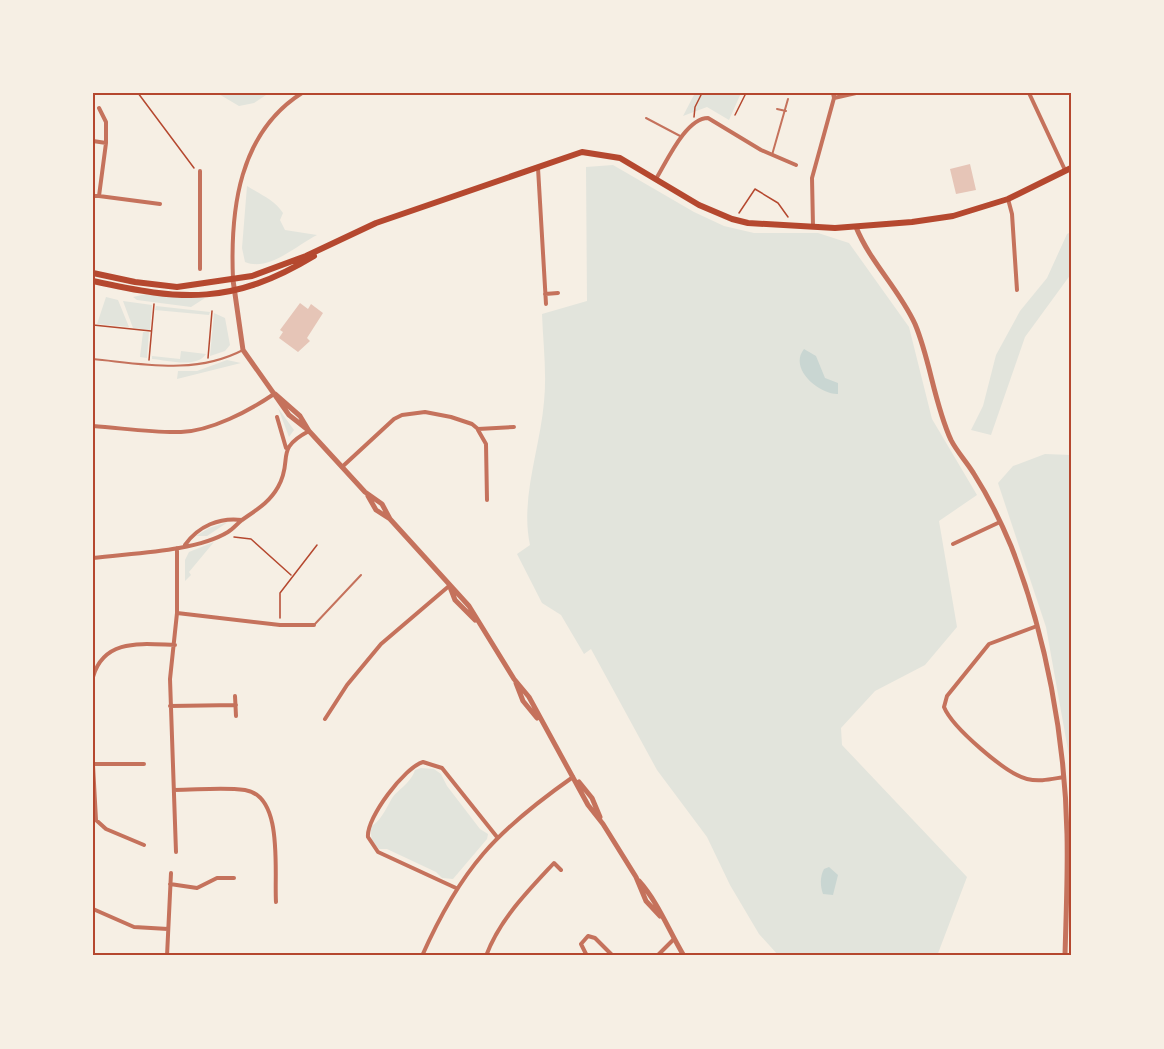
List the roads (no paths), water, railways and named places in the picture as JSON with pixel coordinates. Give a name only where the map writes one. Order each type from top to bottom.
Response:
[{"type":"main road","points":[[93,273],[154,286],[177,287],[233,280],[291,262],[376,223],[582,152],[620,158],[699,205],[735,220],[813,226],[856,227],[936,220],[1008,199],[1068,170]]},
{"type":"main road","points":[[93,281],[176,295],[216,296],[234,292],[287,272],[333,243]]},
{"type":"street","points":[[302,93],[265,125],[248,153],[237,204],[233,280],[243,350],[289,415],[309,431],[365,492],[376,510],[390,519],[449,586],[461,594],[514,679],[523,701],[544,727],[574,776],[592,798],[603,824],[636,877],[652,896],[660,916],[684,956]]},
{"type":"street","points":[[813,226],[812,178],[834,96],[856,93]]},
{"type":"street","points":[[1029,93],[1068,170]]},
{"type":"street","points":[[99,108],[106,122],[106,143],[99,196]]},
{"type":"street","points":[[656,179],[694,121],[708,118],[772,156],[796,165]]},
{"type":"street","points":[[93,141],[106,143]]},
{"type":"street","points":[[538,167],[546,304]]},
{"type":"street","points":[[200,171],[200,269]]},
{"type":"street","points":[[93,196],[160,204]]},
{"type":"street","points":[[1008,199],[1012,214],[1017,290]]},
{"type":"street","points":[[856,227],[862,243],[910,314],[951,442],[974,474],[1000,522],[1016,561],[1037,627],[1064,777],[1067,834],[1065,956]]},
{"type":"street","points":[[546,294],[558,293]]},
{"type":"street","points":[[93,426],[181,432],[196,430],[262,402],[275,394]]},
{"type":"street","points":[[342,467],[394,419],[402,415],[425,412],[451,417],[472,424],[478,429],[486,444],[487,500]]},
{"type":"street","points":[[277,417],[286,449]]},
{"type":"street","points":[[478,429],[514,427]]},
{"type":"street","points":[[93,558],[177,548],[219,536],[264,506],[278,488],[282,478],[286,449],[290,442],[309,431]]},
{"type":"street","points":[[184,545],[198,530],[209,525],[230,518],[242,520]]},
{"type":"street","points":[[953,544],[1000,522]]},
{"type":"street","points":[[176,852],[170,679],[177,614],[177,548]]},
{"type":"street","points":[[325,719],[347,685],[381,644],[449,586]]},
{"type":"street","points":[[177,614],[280,625],[314,626]]},
{"type":"street","points":[[1037,627],[989,644],[947,696],[944,707],[960,729],[1011,772],[1035,780],[1064,777]]},
{"type":"street","points":[[93,677],[98,663],[113,649],[133,644],[175,645]]},
{"type":"street","points":[[235,696],[236,716]]},
{"type":"street","points":[[170,706],[236,705]]},
{"type":"street","points":[[456,888],[378,852],[368,837],[371,818],[409,768],[423,762],[442,768],[496,837]]},
{"type":"street","points":[[144,764],[93,765],[93,809],[99,825],[144,845]]},
{"type":"street","points":[[422,956],[456,888],[496,837],[515,819],[574,776]]},
{"type":"street","points":[[174,790],[246,790],[262,797],[273,818],[276,902]]},
{"type":"street","points":[[486,956],[496,931],[522,897],[554,863],[561,870]]},
{"type":"street","points":[[167,956],[171,873]]},
{"type":"street","points":[[170,884],[197,888],[217,878],[234,878]]},
{"type":"street","points":[[93,909],[134,927],[168,928]]},
{"type":"street","points":[[587,956],[580,944],[588,936],[595,938],[613,956]]},
{"type":"street","points":[[657,956],[674,939]]},
{"type":"lane","points":[[772,156],[788,99]]},
{"type":"lane","points":[[777,109],[786,111]]},
{"type":"lane","points":[[646,118],[682,137]]},
{"type":"lane","points":[[93,359],[199,366],[243,350]]},
{"type":"lane","points":[[314,626],[361,575]]}]
